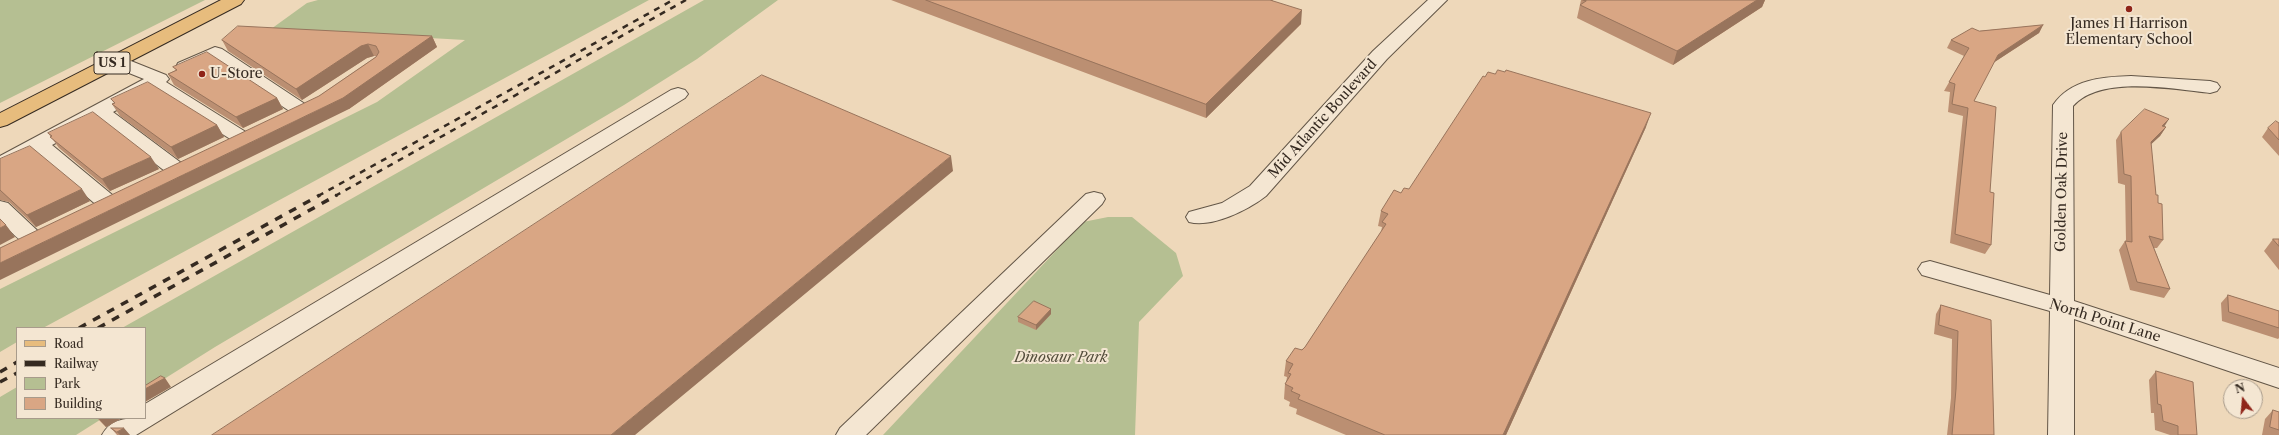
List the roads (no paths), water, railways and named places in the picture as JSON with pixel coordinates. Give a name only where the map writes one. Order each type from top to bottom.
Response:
[{"type":"main road","name":"US 1","points":[[0,120],[235,0]]},
{"type":"street","name":"Mid Atlantic Boulevard","points":[[1197,217],[1234,208],[1247,201],[1258,191],[1380,55],[1438,0]]},
{"type":"street","points":[[0,165],[156,81],[215,53],[309,106],[282,119]]},
{"type":"street","points":[[116,61],[156,81],[242,138]]},
{"type":"street","name":"Golden Oak Drive","points":[[2061,435],[2060,306],[2063,106],[2067,99],[2077,90],[2090,86],[2115,82],[2163,83],[2210,87]]},
{"type":"street","points":[[146,416],[678,94]]},
{"type":"street","points":[[100,111],[177,170]]},
{"type":"street","points":[[222,148],[262,129]]},
{"type":"street","points":[[38,144],[108,203]]},
{"type":"street","points":[[156,180],[197,160]]},
{"type":"street","points":[[87,213],[128,193]]},
{"type":"street","points":[[849,435],[1094,199]]},
{"type":"street","points":[[0,208],[33,240]]},
{"type":"street","points":[[13,249],[53,230]]},
{"type":"street","name":"North Point Lane","points":[[1930,268],[2060,306],[2279,378]]},
{"type":"street","points":[[115,435],[141,419]]},
{"type":"railway","points":[[318,196],[673,0]]},
{"type":"railway","points":[[335,196],[686,0]]},
{"type":"railway","points":[[81,327],[320,195]]},
{"type":"railway","points":[[100,327],[337,195]]},
{"type":"railway","points":[[0,372],[16,363]]},
{"type":"railway","points":[[0,382],[16,374]]},
{"type":"place","name":"James H Harrison Elementary School","points":[[2129,9]]},
{"type":"place","name":"U-Store","points":[[202,74]]},
{"type":"park label","name":"Dinosaur Park","points":[[1061,358]]}]
